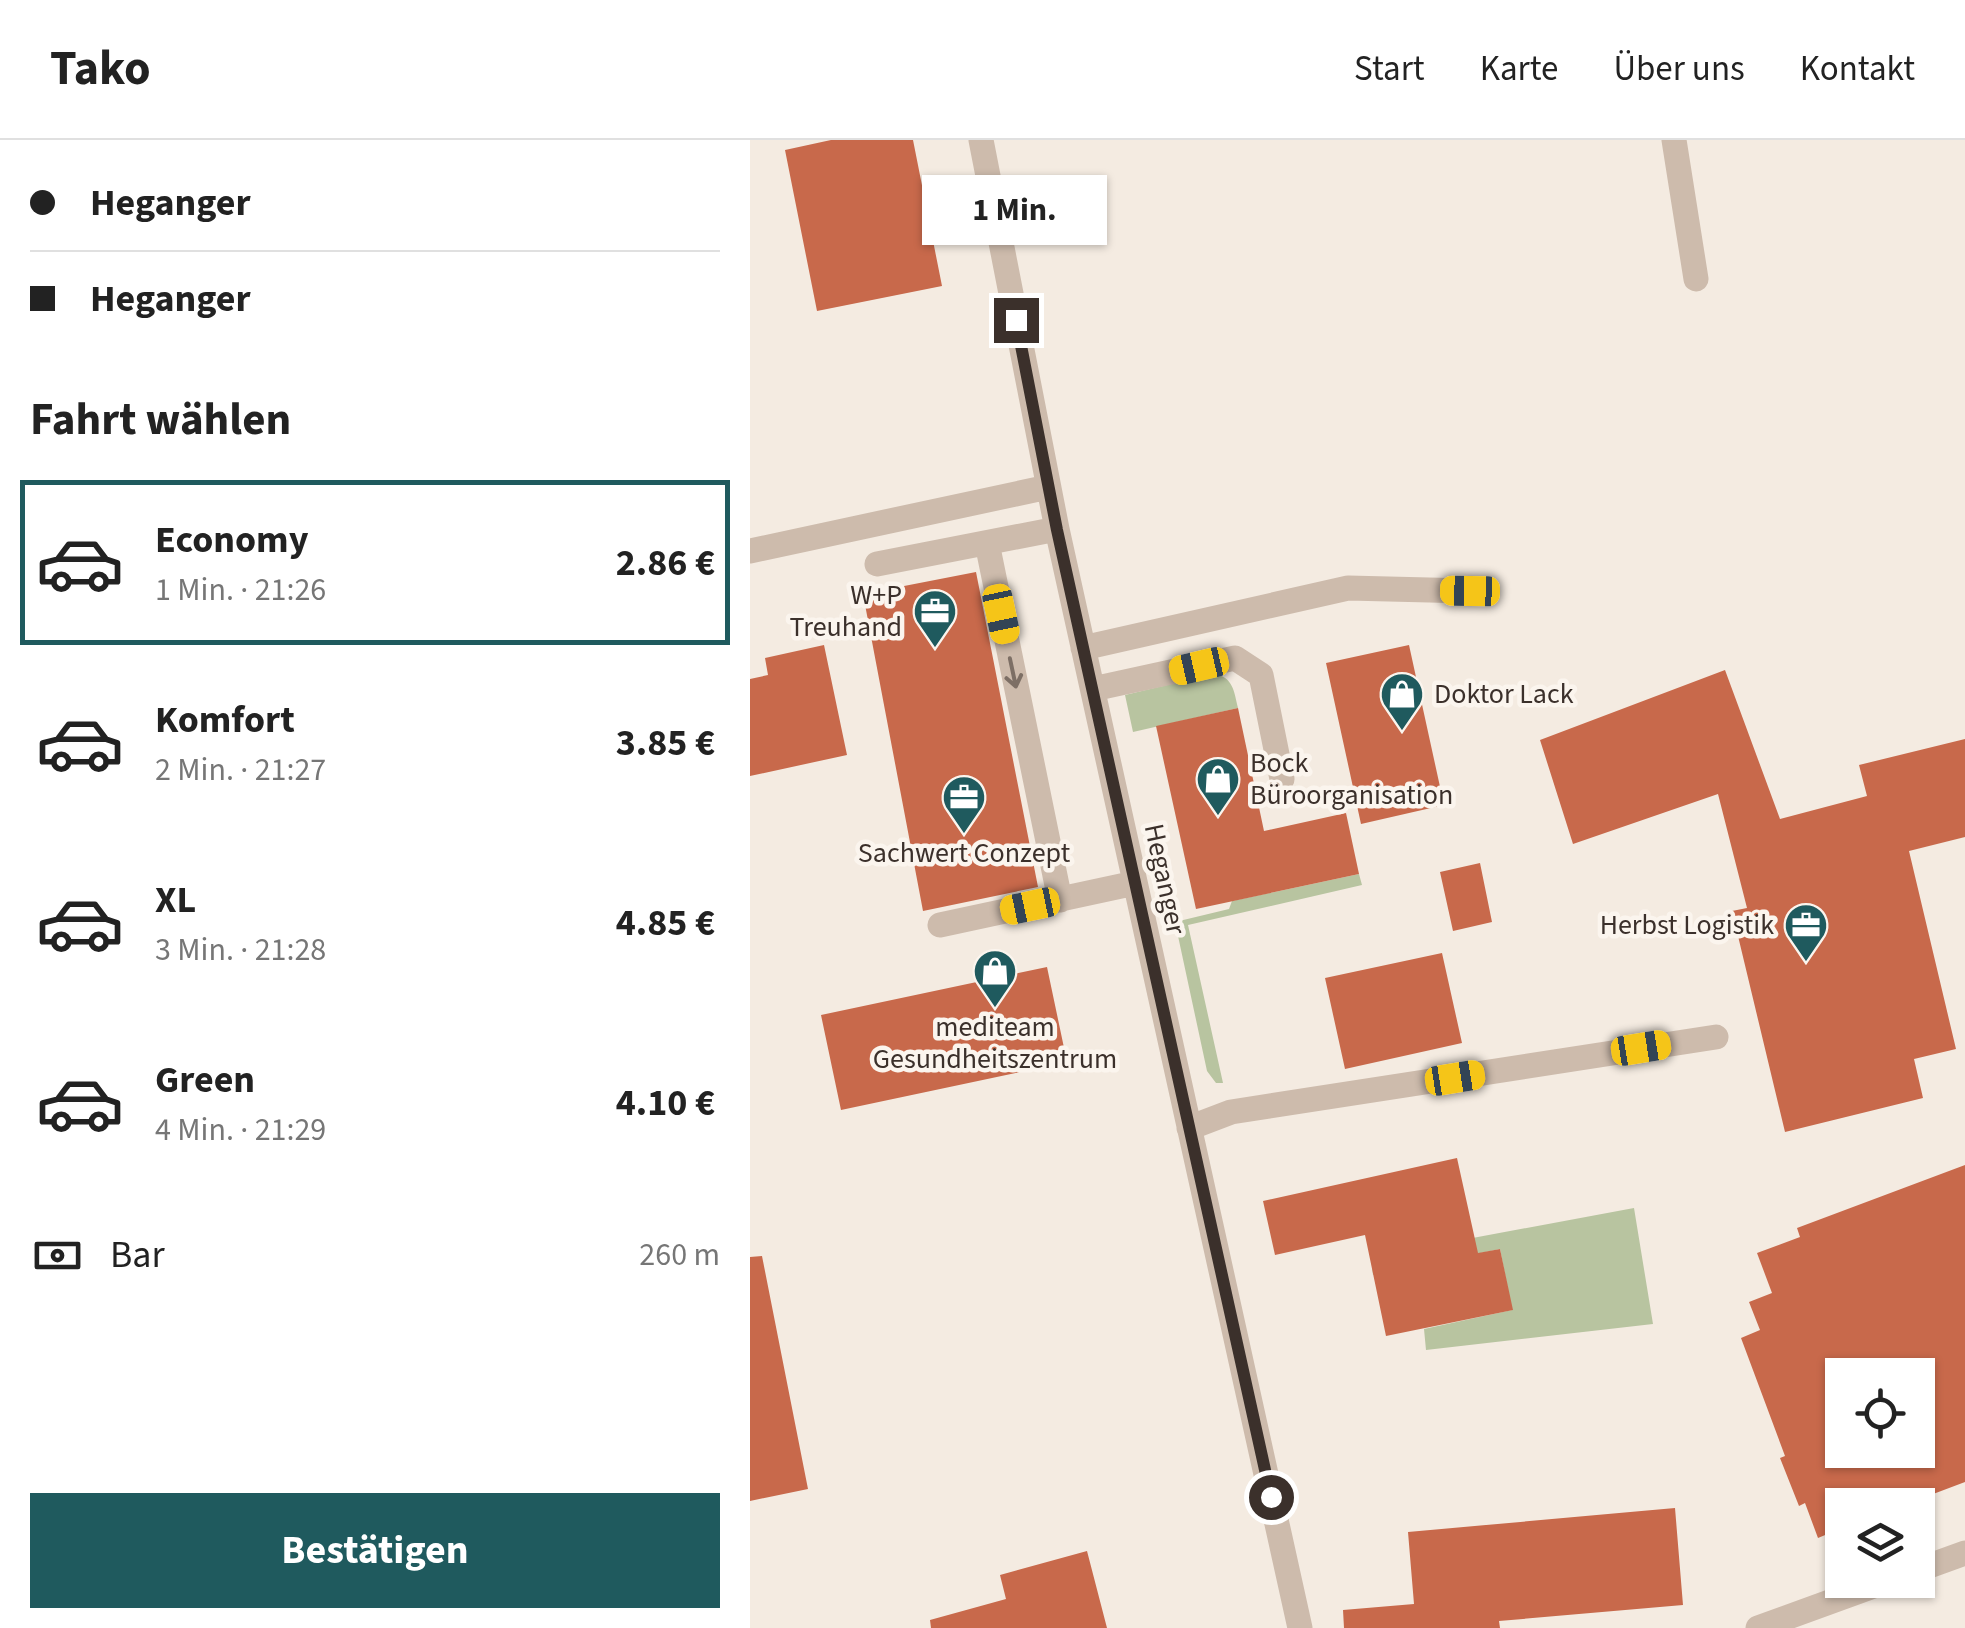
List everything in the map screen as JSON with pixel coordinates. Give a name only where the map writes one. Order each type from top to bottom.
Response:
[{"type":"street","name":"Heganger","points":[[982,140],[1048,488],[1300,1628]]},
{"type":"street","points":[[1674,140],[1696,279]]},
{"type":"street","points":[[750,551],[1048,488]]},
{"type":"street","points":[[877,564],[1057,530]]},
{"type":"street","points":[[986,543],[1060,900]]},
{"type":"street","points":[[1083,648],[1348,588],[1470,591]]},
{"type":"street","points":[[1093,690],[1235,658],[1262,675],[1282,779]]},
{"type":"street","points":[[940,926],[1135,883]]},
{"type":"street","points":[[1190,1128],[1231,1112],[1716,1037]]},
{"type":"street","points":[[1935,1564],[1965,1553]]},
{"type":"street","points":[[1758,1628],[1840,1598]]},
{"type":"green space","points":[[1213,674],[1229,681],[1238,708],[1133,732],[1125,695]]},
{"type":"green space","points":[[1359,874],[1362,885],[1188,925],[1223,1083],[1216,1083],[1207,1071],[1175,922],[1229,909],[1232,901]]},
{"type":"green space","points":[[1634,1208],[1653,1324],[1426,1350],[1424,1329],[1512,1310],[1500,1249],[1373,1275],[1371,1257]]},
{"type":"building","points":[[831,140],[913,140],[942,286],[817,311],[785,150]]},
{"type":"building","points":[[976,572],[1038,887],[923,911],[863,594]]},
{"type":"building","points":[[824,645],[847,755],[750,776],[750,679],[768,675],[765,658]]},
{"type":"building","points":[[1409,645],[1444,805],[1361,824],[1326,663]]},
{"type":"building","points":[[1725,670],[1780,819],[1867,796],[1859,765],[1965,739],[1965,837],[1909,851],[1956,1049],[1914,1059],[1923,1098],[1785,1132],[1732,911],[1747,908],[1718,794],[1573,844],[1540,740]]},
{"type":"building","points":[[1238,708],[1264,831],[1346,813],[1359,874],[1196,909],[1156,726]]},
{"type":"building","points":[[1480,863],[1492,922],[1453,931],[1440,872]]},
{"type":"building","points":[[1442,953],[1462,1043],[1345,1069],[1325,978]]},
{"type":"building","points":[[1047,967],[1067,1062],[841,1110],[821,1015]]},
{"type":"building","points":[[1457,1158],[1478,1253],[1500,1249],[1513,1310],[1386,1336],[1365,1235],[1275,1255],[1263,1201]]},
{"type":"building","points":[[1965,1165],[1965,1482],[1935,1493],[1935,1488],[1825,1488],[1825,1535],[1818,1538],[1805,1503],[1799,1506],[1780,1458],[1785,1456],[1741,1338],[1760,1330],[1749,1302],[1772,1293],[1757,1253],[1800,1237],[1797,1228]]},
{"type":"building","points":[[762,1256],[808,1489],[750,1501],[750,1257]]},
{"type":"building","points":[[1675,1508],[1683,1605],[1499,1621],[1500,1628],[1344,1628],[1343,1610],[1414,1604],[1408,1532]]},
{"type":"building","points":[[1087,1551],[1107,1628],[931,1628],[930,1620],[1006,1599],[1000,1575]]},
{"type":"place","name":"W+P Treuhand","points":[[935,649]]},
{"type":"place","name":"Doktor Lack","points":[[1402,732]]},
{"type":"place","name":"Bock Büroorganisation","points":[[1218,817]]},
{"type":"place","name":"Sachwert Conzept","points":[[964,835]]},
{"type":"place","name":"Herbst Logistik","points":[[1806,963]]},
{"type":"place","name":"mediteam Gesundheitszentrum","points":[[995,1009]]},
{"type":"route","points":[[1016,320],[1057,530],[1271,1497]]}]
